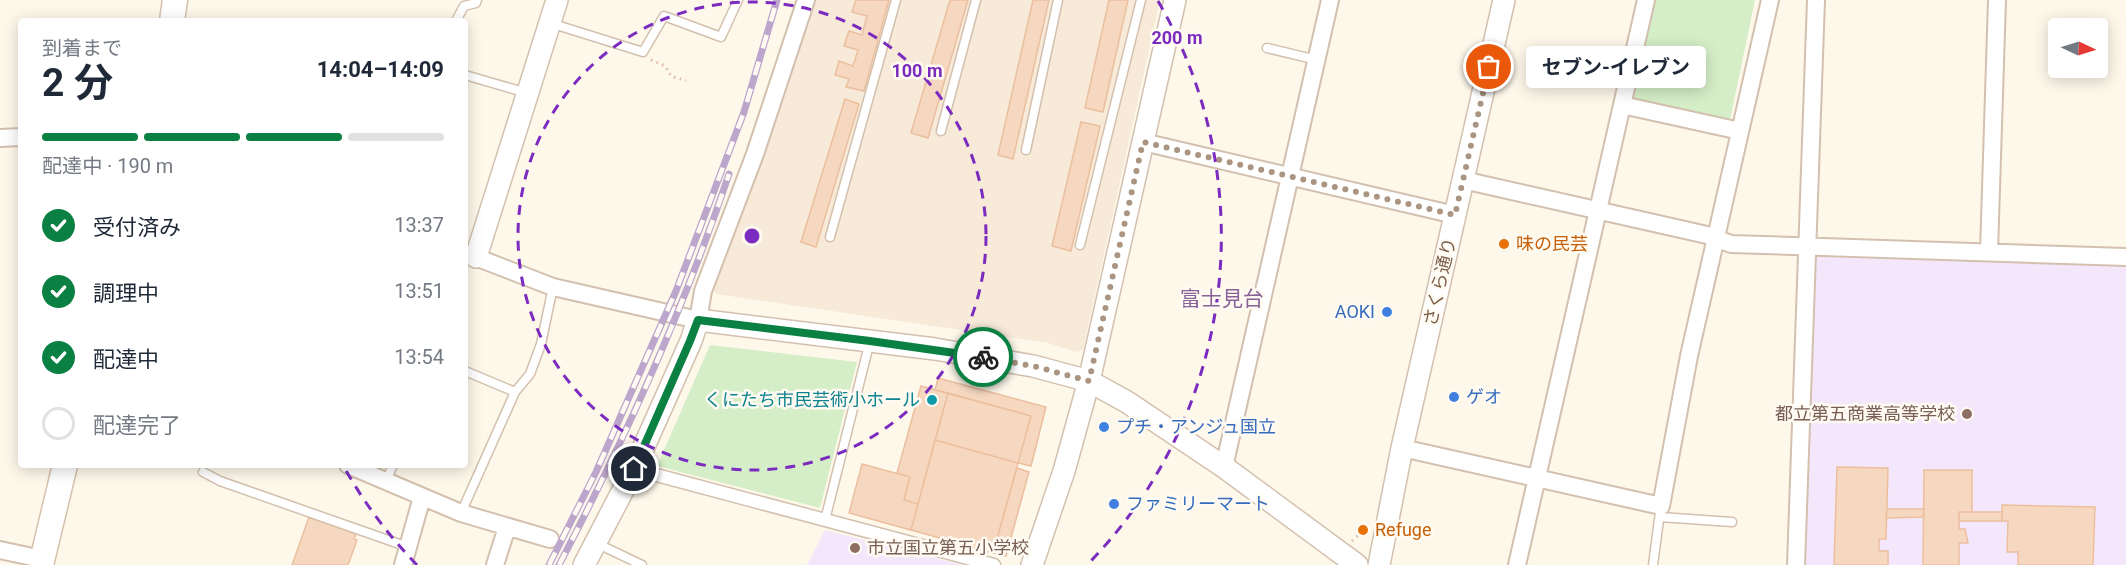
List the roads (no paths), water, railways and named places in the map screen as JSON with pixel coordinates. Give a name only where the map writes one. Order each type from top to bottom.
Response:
[{"type":"main road","points":[[172,18],[175,0]]},
{"type":"main road","points":[[41,562],[63,468]]},
{"type":"street","points":[[557,0],[470,255],[553,287],[698,320],[870,341],[1033,366],[1089,381],[1127,402],[1224,467],[1357,565]]},
{"type":"street","points":[[584,565],[634,469],[690,341],[698,320],[703,291],[755,154],[806,0]]},
{"type":"street","points":[[1032,565],[1064,471],[1089,381],[1175,0]]},
{"type":"street","points":[[1224,467],[1330,0]]},
{"type":"street","name":"さくら通り","points":[[1379,565],[1402,448],[1504,0]]},
{"type":"street","points":[[1517,565],[1646,0]]},
{"type":"street","points":[[1402,448],[1537,478],[1660,511],[1689,356],[1770,0]]},
{"type":"street","points":[[1796,565],[1816,0]]},
{"type":"street","points":[[1989,252],[1997,0]]},
{"type":"street","points":[[1622,105],[1740,131]]},
{"type":"street","points":[[0,138],[18,137]]},
{"type":"street","points":[[1143,142],[1455,215]]},
{"type":"street","points":[[1463,180],[1707,235],[1731,244],[2126,256]]},
{"type":"street","points":[[364,468],[390,473],[422,497],[461,513],[550,539]]},
{"type":"street","points":[[634,469],[994,565]]},
{"type":"street","points":[[403,565],[422,497]]},
{"type":"street","points":[[495,565],[507,527]]},
{"type":"street","points":[[0,550],[41,562]]},
{"type":"lane","points":[[458,18],[464,6],[476,3],[477,0]]},
{"type":"lane","points":[[549,23],[643,52],[664,16],[721,37],[738,0]]},
{"type":"lane","points":[[830,237],[896,0]]},
{"type":"lane","points":[[941,131],[976,0]]},
{"type":"lane","points":[[1026,150],[1059,0]]},
{"type":"lane","points":[[1080,245],[1141,0]]},
{"type":"lane","points":[[1268,48],[1317,60]]},
{"type":"lane","points":[[468,76],[527,93]]},
{"type":"lane","points":[[461,513],[515,392],[530,374],[542,344],[553,287]]},
{"type":"lane","points":[[825,520],[870,341]]},
{"type":"lane","points":[[468,372],[515,392]]},
{"type":"lane","points":[[203,472],[220,481],[408,547]]},
{"type":"lane","points":[[1653,565],[1660,511],[1732,522]]},
{"type":"lane","points":[[596,542],[642,565]]},
{"type":"railway","points":[[549,565],[596,472],[676,291],[744,112],[777,0]]},
{"type":"railway","points":[[559,565],[652,373],[693,274],[729,174]]},
{"type":"place","name":"セブン-イレブン","points":[[1489,67]]},
{"type":"place","name":"味の民芸","points":[[1504,244]]},
{"type":"place","name":"AOKI","points":[[1387,312]]},
{"type":"place","name":"ゲオ","points":[[1454,397]]},
{"type":"place","name":"くにたち市民芸術小ホール","points":[[932,400]]},
{"type":"place","name":"都立第五商業高等学校","points":[[1967,414]]},
{"type":"place","name":"プチ・アンジュ国立","points":[[1104,427]]},
{"type":"place","name":"ファミリーマート","points":[[1114,504]]},
{"type":"place","name":"Refuge","points":[[1363,530]]},
{"type":"place","name":"市立国立第五小学校","points":[[855,548]]},
{"type":"district","name":"富士見台","points":[[1222,299]]}]
